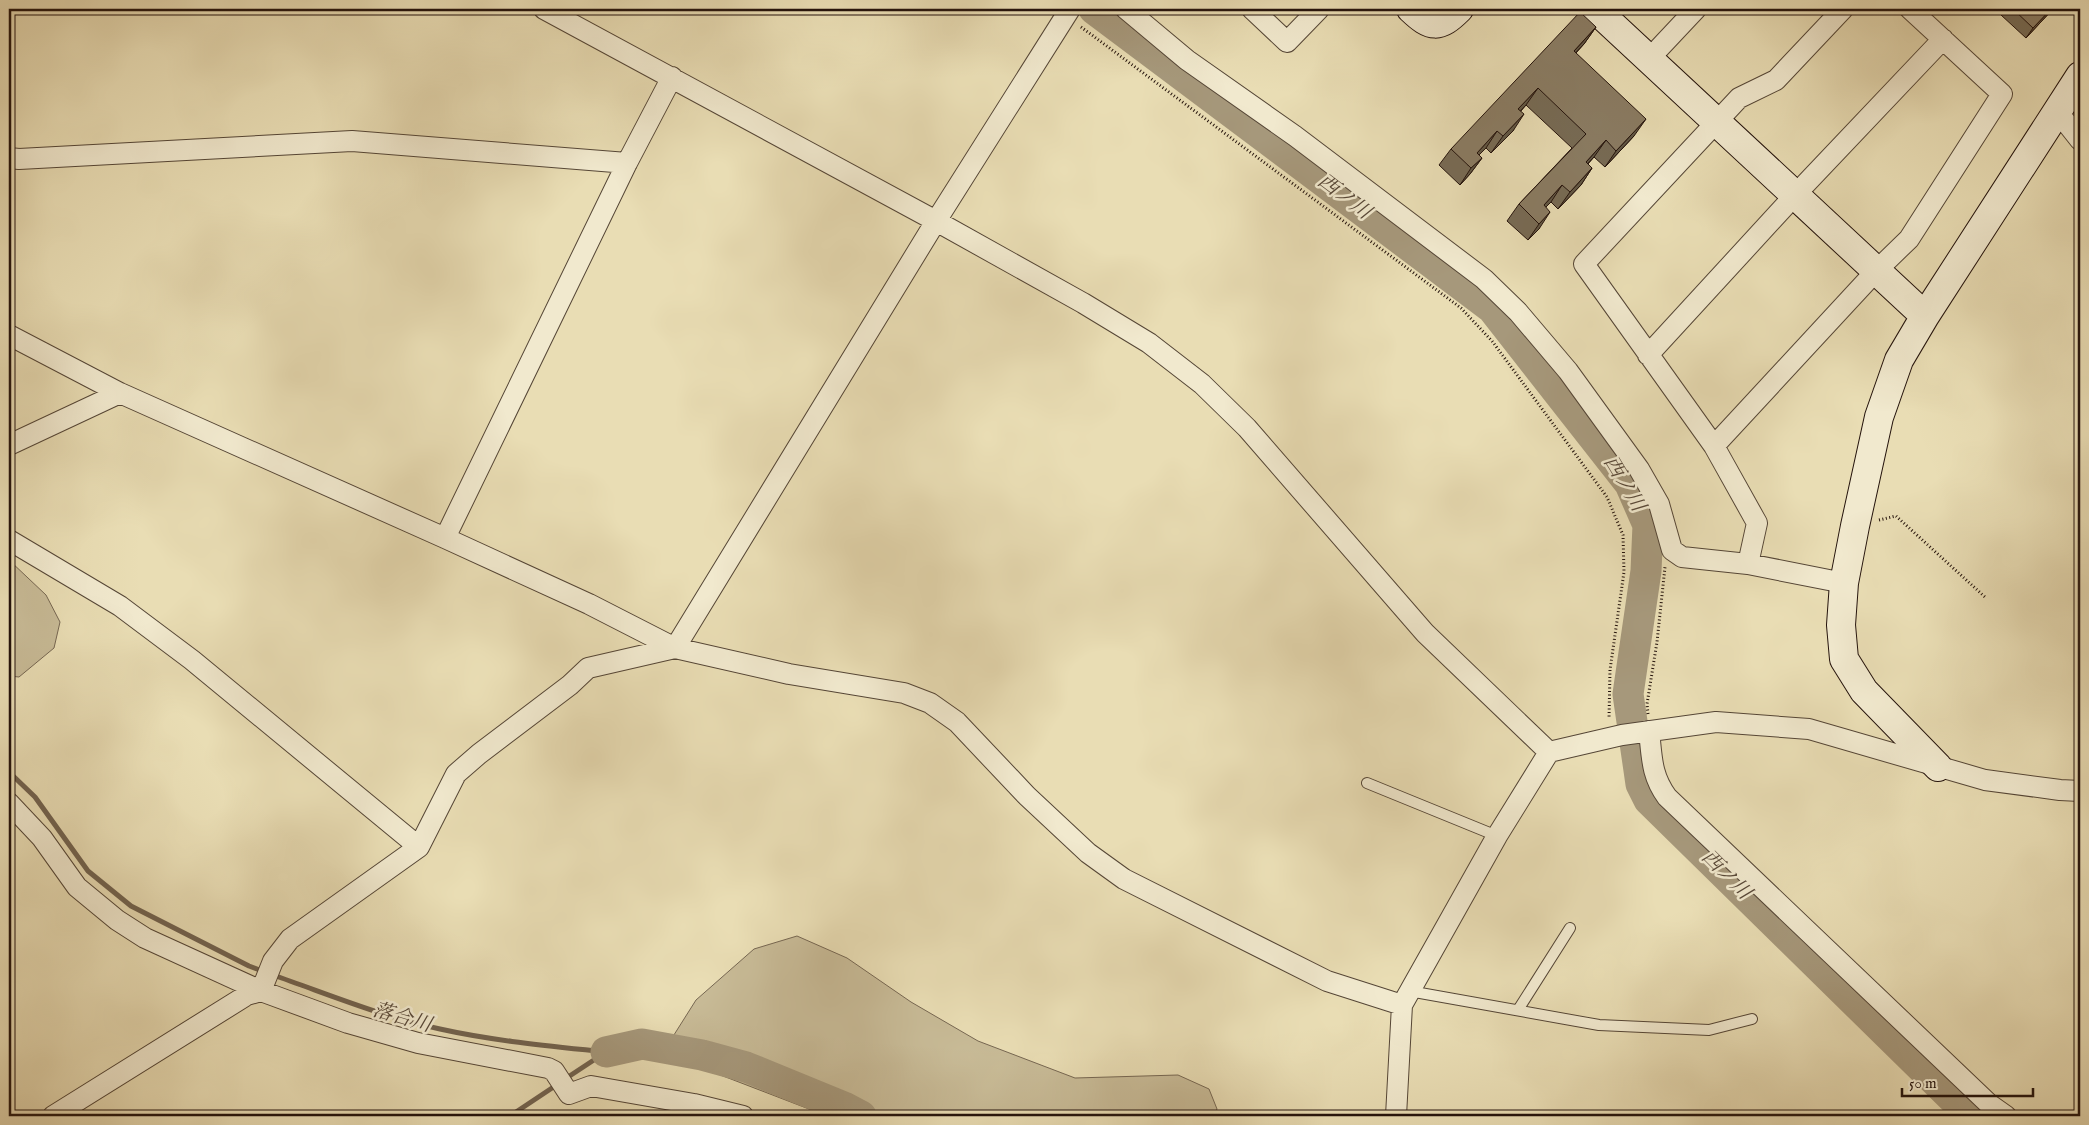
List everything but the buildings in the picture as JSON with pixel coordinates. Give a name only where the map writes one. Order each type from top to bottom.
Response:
[{"type":"street","points":[[544,9],[936,221],[1083,303],[1149,343],[1202,384],[1247,428],[1425,633],[1549,752]]},
{"type":"street","points":[[1126,9],[1187,60],[1302,142],[1484,279],[1498,292],[1518,312],[1568,371],[1639,469],[1659,504],[1672,550],[1682,558],[1748,564],[1844,583]]},
{"type":"street","points":[[1252,9],[1287,42],[1319,9]]},
{"type":"street","points":[[1411,9],[1429,23],[1437,25],[1448,20],[1459,9]]},
{"type":"street","points":[[1596,9],[1925,316]]},
{"type":"street","points":[[1649,59],[1696,9]]},
{"type":"street","points":[[1748,564],[1757,523],[1714,446],[1584,264],[1739,98],[1776,80],[1843,9]]},
{"type":"street","points":[[1714,446],[1876,271],[1909,238],[2002,94],[1910,9]]},
{"type":"street","points":[[261,991],[273,961],[290,939],[418,847],[456,774],[570,685],[588,668],[676,648],[936,221],[1067,12]]},
{"type":"street","points":[[1648,355],[1795,195],[1943,39]]},
{"type":"street","points":[[1938,766],[1864,691],[1844,658],[1841,625],[1844,583],[1855,526],[1879,417],[1899,360],[1925,316],[2080,76]]},
{"type":"street","points":[[446,538],[627,163],[672,78]]},
{"type":"street","points":[[2057,111],[2080,140]]},
{"type":"street","points":[[9,158],[352,141],[627,163]]},
{"type":"street","points":[[9,335],[120,393],[446,538],[589,604],[676,648],[789,674],[904,693],[930,703],[957,722],[1027,796],[1088,853],[1124,879],[1327,981],[1406,998]]},
{"type":"street","points":[[9,444],[120,393]]},
{"type":"street","points":[[9,540],[120,606],[176,648],[418,847]]},
{"type":"street","points":[[1396,1116],[1406,998],[1497,836],[1549,752],[1630,734],[1716,722],[1809,729],[1985,780],[2080,791]]},
{"type":"street","points":[[1630,734],[1653,768],[1658,784],[1667,797],[1989,1104],[2006,1116]]},
{"type":"street","points":[[9,803],[42,838],[77,887],[117,920],[145,938],[261,991],[348,1023],[418,1043],[548,1068],[559,1079],[569,1094],[591,1086],[694,1104],[743,1116]]},
{"type":"street","points":[[53,1116],[247,995],[261,991]]},
{"type":"lane","points":[[1367,783],[1497,836]]},
{"type":"lane","points":[[1518,1010],[1570,928]]},
{"type":"lane","points":[[1406,998],[1518,1010],[1599,1025],[1709,1030],[1752,1019]]},
{"type":"path","points":[[1067,12],[1461,308],[1492,340],[1607,497],[1623,534],[1624,572],[1610,670],[1630,734]]},
{"type":"path","points":[[1855,526],[1896,516],[1985,597]]},
{"type":"path","points":[[1630,734],[1647,704],[1657,642],[1663,571],[1672,550]]},
{"type":"shaded area","points":[[9,560],[46,595],[60,622],[54,648],[19,677],[9,676]]},
{"type":"shaded area","points":[[797,936],[847,958],[911,1002],[978,1041],[1075,1078],[1178,1075],[1209,1089],[1217,1109],[1214,1116],[834,1116],[809,1109],[710,1071],[672,1038],[696,1000],[754,949]]},
{"type":"waterway","name":"西ノ川","points":[[1094,9],[1492,308],[1630,484],[1648,525],[1646,571],[1628,694],[1641,784],[1649,800],[1971,1116]]},
{"type":"waterway","name":"落合川","points":[[9,772],[35,797],[88,871],[131,906],[249,966],[265,972]]},
{"type":"waterway","name":"落合川","points":[[273,975],[377,1012],[440,1029],[501,1040],[606,1052]]},
{"type":"waterway","name":"落合川","points":[[606,1052],[642,1044],[702,1055],[746,1067],[844,1107],[861,1116]]},
{"type":"waterway","points":[[565,1079],[606,1052]]},
{"type":"waterway","points":[[510,1116],[558,1084]]}]
